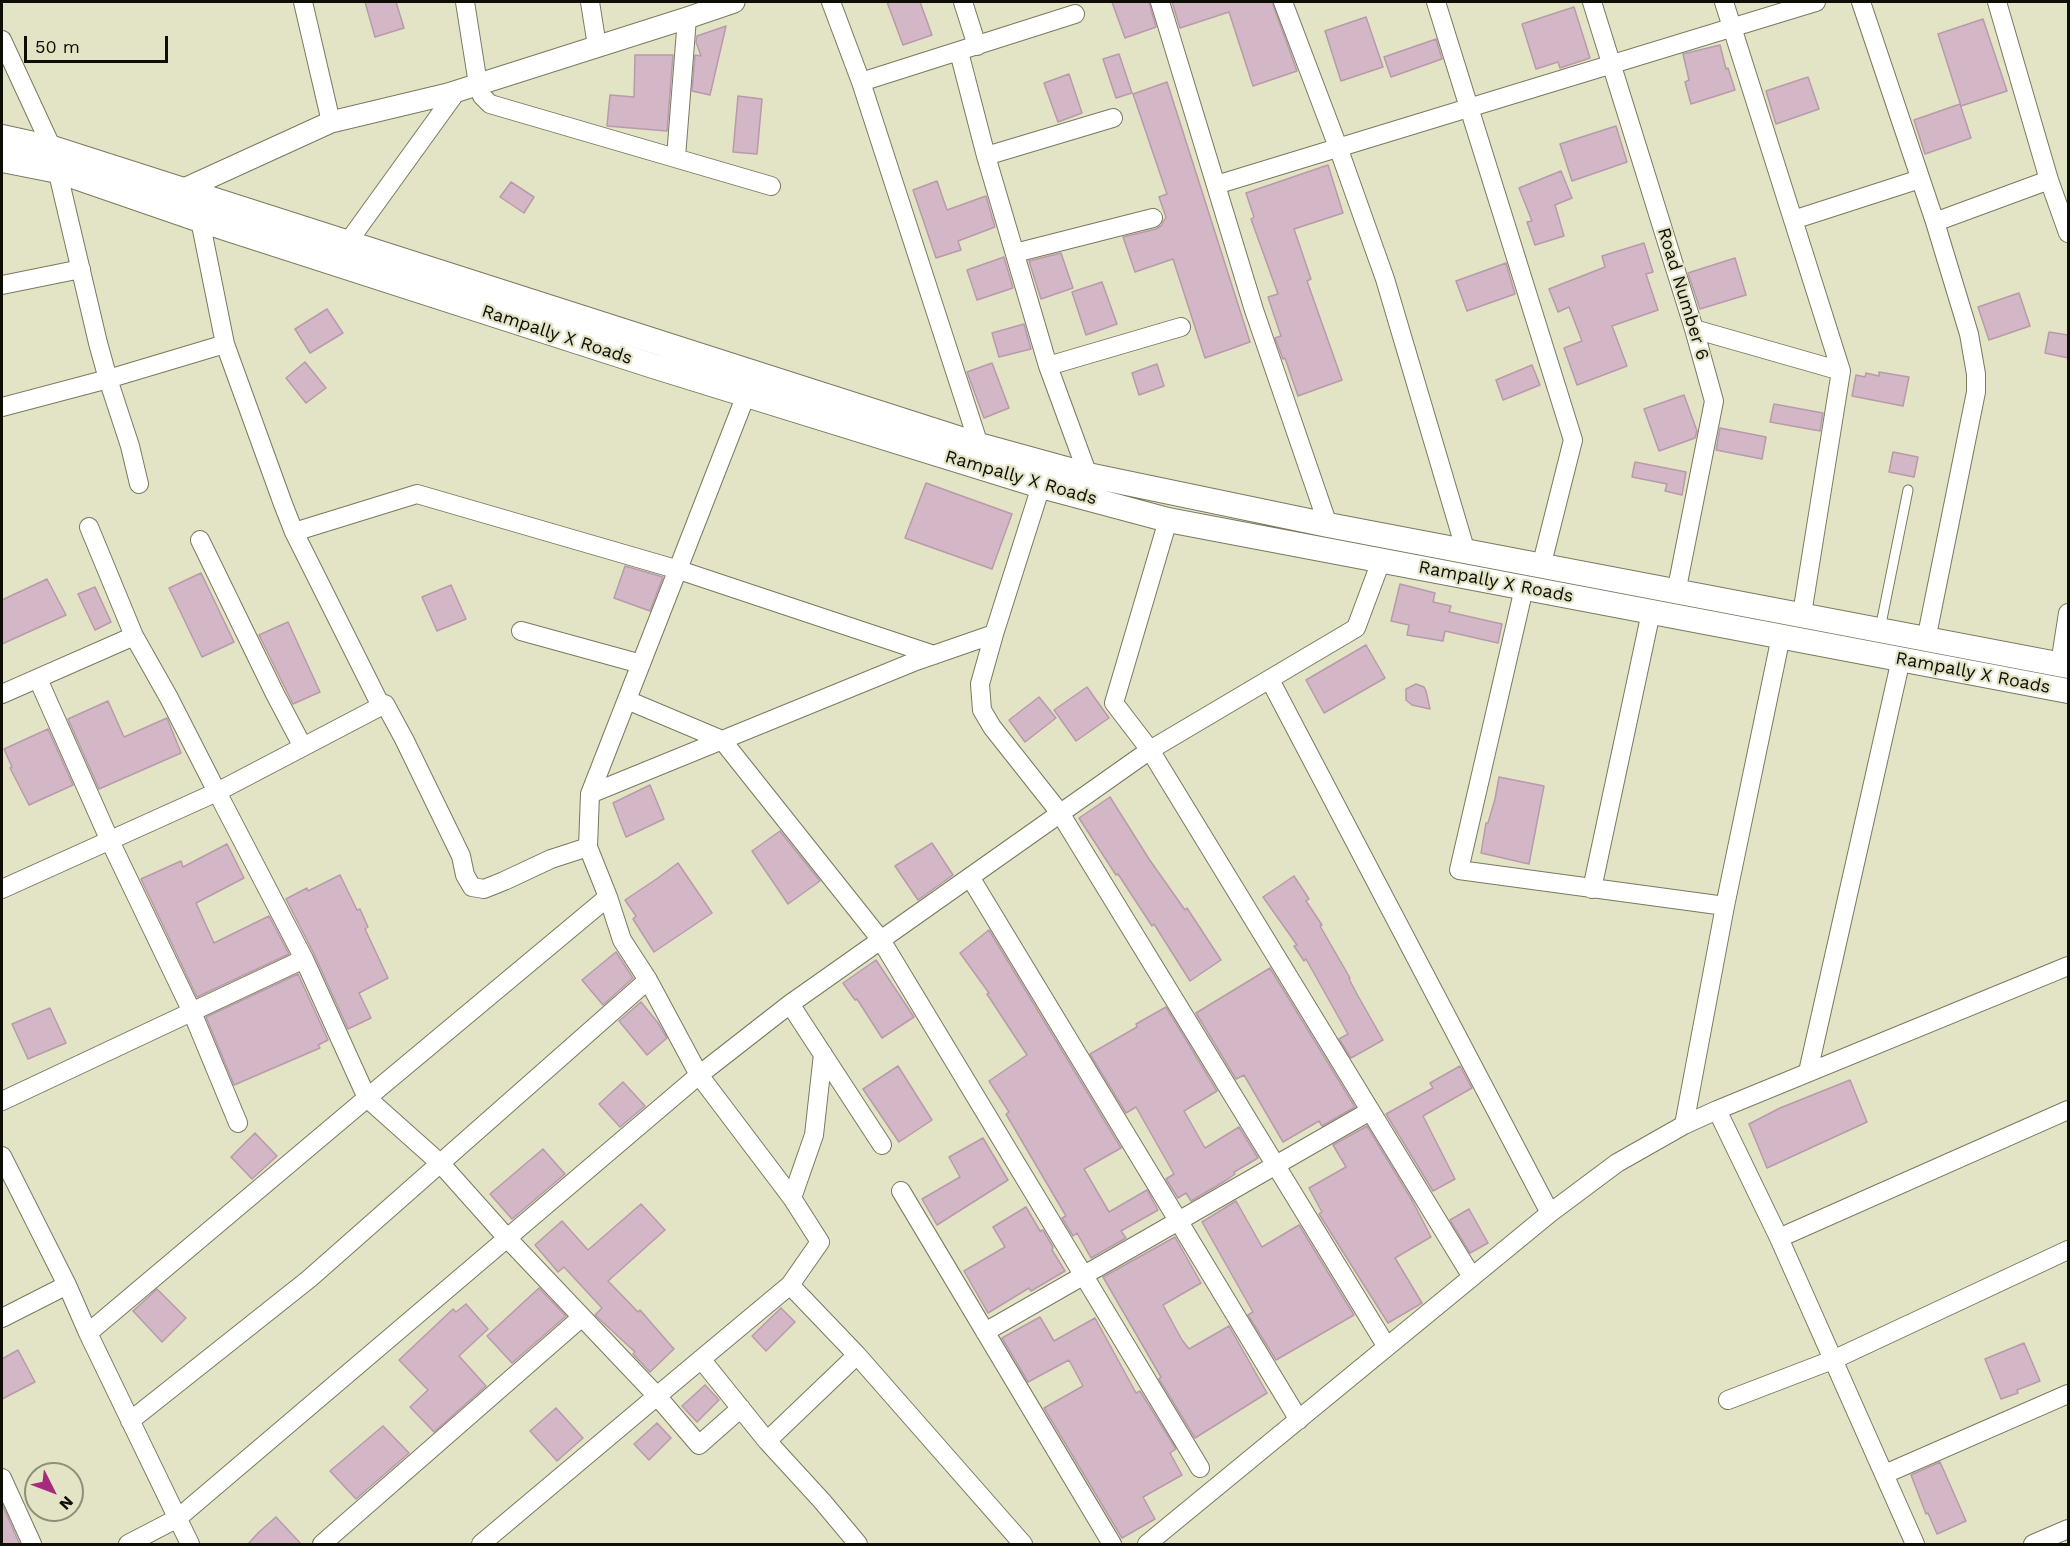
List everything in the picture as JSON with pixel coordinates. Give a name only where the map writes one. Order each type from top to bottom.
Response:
[{"type":"main road","points":[[2,137],[55,159],[178,200],[348,242],[979,445],[1088,475],[1541,567],[1802,614],[1926,640],[2064,665]]},
{"type":"main road","points":[[2,160],[55,159]]},
{"type":"main road","name":"Rampally X Roads","points":[[178,200],[200,220],[746,395],[1041,486],[1168,520],[2068,691]]},
{"type":"street","points":[[303,2],[331,122]]},
{"type":"street","points":[[465,2],[478,84],[485,100],[497,107],[771,186]]},
{"type":"street","points":[[591,2],[597,46]]},
{"type":"street","points":[[178,200],[331,122],[457,91],[687,18],[711,5],[734,2]]},
{"type":"street","points":[[831,2],[861,82],[979,445]]},
{"type":"street","points":[[963,2],[977,46]]},
{"type":"street","points":[[1160,2],[1254,310],[1328,525]]},
{"type":"street","points":[[1283,2],[1338,147],[1384,279],[1466,552]]},
{"type":"street","points":[[1436,2],[1573,440],[1541,567]]},
{"type":"street","name":"Road Number 6","points":[[1592,2],[1613,64],[1714,401],[1676,592]]},
{"type":"street","points":[[1724,2],[1841,371],[1802,614]]},
{"type":"street","points":[[1216,185],[1816,2]]},
{"type":"street","points":[[1861,2],[1935,222],[1969,334],[1976,374],[1976,392],[1926,640]]},
{"type":"street","points":[[1997,2],[2049,180],[2068,233]]},
{"type":"street","points":[[861,82],[1074,14]]},
{"type":"street","points":[[676,157],[687,18]]},
{"type":"street","points":[[2,40],[55,159],[108,379],[130,446],[139,484]]},
{"type":"street","points":[[959,52],[986,156],[1048,366],[1088,475]]},
{"type":"street","points":[[348,242],[457,91]]},
{"type":"street","points":[[986,156],[1113,118]]},
{"type":"street","points":[[1793,220],[1920,179]]},
{"type":"street","points":[[1935,222],[2049,180]]},
{"type":"street","points":[[1015,253],[1153,218]]},
{"type":"street","points":[[200,220],[225,344],[294,532],[381,706]]},
{"type":"street","points":[[2,285],[81,269]]},
{"type":"street","points":[[1048,366],[1181,327]]},
{"type":"street","points":[[1694,329],[1841,371]]},
{"type":"street","points":[[2,407],[108,379],[225,344]]},
{"type":"street","points":[[481,1545],[790,1285],[820,1242],[792,1198],[699,1075],[648,980],[622,940],[588,847],[590,794],[746,395]]},
{"type":"street","points":[[1041,486],[980,684],[982,710],[992,727],[1060,813],[1386,1347]]},
{"type":"street","points":[[294,532],[417,494],[679,570],[934,655]]},
{"type":"street","points":[[1168,520],[1114,703],[1150,750],[1472,1277]]},
{"type":"street","points":[[89,527],[134,636],[169,698],[304,959],[367,1098],[441,1164],[699,1444],[741,1408]]},
{"type":"street","points":[[200,540],[303,747]]},
{"type":"street","points":[[128,1545],[178,1518],[699,1075],[790,1004],[1150,750],[1356,628],[1381,561]]},
{"type":"street","points":[[1524,588],[1459,870],[1725,906]]},
{"type":"street","points":[[1592,888],[1651,612]]},
{"type":"street","points":[[2064,665],[2068,613]]},
{"type":"street","points":[[521,631],[641,664]]},
{"type":"street","points":[[590,794],[934,655],[994,634]]},
{"type":"street","points":[[2,694],[134,636]]},
{"type":"street","points":[[1684,1125],[1725,906],[1781,636]]},
{"type":"street","points":[[1808,1072],[1901,659]]},
{"type":"street","points":[[38,679],[110,841],[192,1012],[238,1123]]},
{"type":"street","points":[[1270,680],[1550,1213]]},
{"type":"street","points":[[627,700],[722,740],[881,939],[1200,1468]]},
{"type":"street","points":[[4,882],[110,841],[217,792],[385,704],[461,856],[465,875],[472,887],[484,889],[551,859],[588,847]]},
{"type":"street","points":[[970,877],[1299,1420]]},
{"type":"street","points":[[88,1333],[608,897]]},
{"type":"street","points":[[2,1101],[304,959]]},
{"type":"street","points":[[1147,1545],[1550,1213],[1617,1163],[1684,1125],[1717,1110],[2068,966]]},
{"type":"street","points":[[130,1421],[309,1279],[648,980]]},
{"type":"street","points":[[790,1004],[882,1145]]},
{"type":"street","points":[[792,1198],[814,1135],[823,1054]]},
{"type":"street","points":[[1717,1110],[1779,1238],[1915,1545]]},
{"type":"street","points":[[1779,1238],[2068,1110]]},
{"type":"street","points":[[985,1332],[1370,1111]]},
{"type":"street","points":[[2,1156],[67,1285],[190,1545]]},
{"type":"street","points":[[901,1191],[1112,1545]]},
{"type":"street","points":[[1728,1400],[1834,1359],[2068,1250]]},
{"type":"street","points":[[2,1318],[67,1285]]},
{"type":"street","points":[[790,1285],[857,1355],[1023,1545]]},
{"type":"street","points":[[322,1545],[582,1317]]},
{"type":"street","points":[[767,1441],[857,1355]]},
{"type":"street","points":[[701,1359],[767,1441],[822,1501],[858,1545]]},
{"type":"street","points":[[1885,1474],[2068,1394]]},
{"type":"street","points":[[2,1478],[32,1545]]},
{"type":"street","points":[[2033,1545],[2068,1529]]},
{"type":"lane","points":[[1880,629],[1908,490]]},
{"type":"building","points":[[365,2],[396,2],[404,28],[375,37]]},
{"type":"building","points":[[887,2],[920,2],[932,35],[903,45]]},
{"type":"building","points":[[1112,2],[1149,2],[1156,27],[1125,38]]},
{"type":"building","points":[[1172,2],[1272,2],[1297,71],[1253,86],[1229,12],[1180,28]]},
{"type":"building","points":[[1574,7],[1590,58],[1560,68],[1558,62],[1536,69],[1522,24]]},
{"type":"building","points":[[1366,17],[1383,67],[1341,81],[1325,31]]},
{"type":"building","points":[[1983,19],[2007,91],[1961,106],[1938,34]]},
{"type":"building","points":[[726,26],[710,95],[692,91],[695,55],[701,56],[696,42],[697,36]]},
{"type":"building","points":[[1436,39],[1442,59],[1391,77],[1384,57]]},
{"type":"building","points":[[1720,45],[1726,69],[1728,68],[1735,90],[1691,104],[1685,82],[1689,80],[1683,54]]},
{"type":"building","points":[[1119,54],[1132,93],[1116,98],[1103,59]]},
{"type":"building","points":[[635,55],[673,55],[667,131],[607,126],[610,95],[634,97]]},
{"type":"building","points":[[1069,74],[1082,113],[1058,122],[1044,83]]},
{"type":"building","points":[[1808,77],[1819,109],[1776,124],[1766,91]]},
{"type":"building","points":[[1167,82],[1250,342],[1205,358],[1173,259],[1135,272],[1123,237],[1156,229],[1161,226],[1166,217],[1159,197],[1167,194],[1133,94]]},
{"type":"building","points":[[738,96],[762,99],[757,154],[733,152]]},
{"type":"building","points":[[1960,104],[1971,138],[1925,154],[1914,120]]},
{"type":"building","points":[[1616,126],[1627,162],[1572,181],[1560,144]]},
{"type":"building","points":[[1328,165],[1343,213],[1294,229],[1311,279],[1307,281],[1342,380],[1298,396],[1285,358],[1283,359],[1275,338],[1281,336],[1268,297],[1278,294],[1251,219],[1254,217],[1246,193]]},
{"type":"building","points":[[1561,171],[1572,198],[1555,205],[1564,236],[1535,245],[1527,222],[1532,221],[1519,188]]},
{"type":"building","points":[[937,181],[947,210],[986,196],[995,227],[958,241],[961,250],[936,258],[913,190]]},
{"type":"building","points":[[511,182],[534,197],[524,213],[500,197]]},
{"type":"building","points":[[1644,243],[1653,272],[1646,274],[1658,310],[1612,326],[1627,366],[1577,385],[1564,348],[1582,341],[1569,307],[1558,312],[1549,289],[1605,267],[1602,256]]},
{"type":"building","points":[[1061,253],[1073,288],[1041,299],[1029,261]]},
{"type":"building","points":[[1004,257],[1013,288],[977,300],[967,270]]},
{"type":"building","points":[[1735,258],[1746,295],[1700,309],[1688,273]]},
{"type":"building","points":[[1506,263],[1515,294],[1467,311],[1456,281]]},
{"type":"building","points":[[1102,282],[1117,324],[1086,335],[1072,292]]},
{"type":"building","points":[[2019,293],[2030,326],[1989,340],[1978,307]]},
{"type":"building","points":[[327,309],[343,333],[310,353],[295,329]]},
{"type":"building","points":[[1024,324],[1031,349],[999,357],[992,333]]},
{"type":"building","points":[[2049,332],[2068,335],[2068,358],[2045,353]]},
{"type":"building","points":[[305,362],[326,388],[306,403],[286,378]]},
{"type":"building","points":[[992,363],[1009,408],[984,418],[967,372]]},
{"type":"building","points":[[1157,364],[1164,386],[1139,395],[1132,373]]},
{"type":"building","points":[[1532,365],[1540,385],[1503,400],[1496,380]]},
{"type":"building","points":[[1879,372],[1909,377],[1903,406],[1852,396],[1856,375],[1865,377],[1866,373],[1879,376]]},
{"type":"building","points":[[1684,395],[1697,431],[1695,438],[1659,451],[1644,409]]},
{"type":"building","points":[[1774,404],[1823,413],[1820,431],[1770,422]]},
{"type":"building","points":[[1720,428],[1766,437],[1762,459],[1716,450]]},
{"type":"building","points":[[1893,452],[1918,457],[1914,477],[1889,472]]},
{"type":"building","points":[[1635,462],[1686,472],[1682,495],[1665,491],[1667,484],[1632,477]]},
{"type":"building","points":[[926,483],[1012,514],[992,569],[905,538]]},
{"type":"building","points":[[625,566],[663,577],[650,611],[614,598]]},
{"type":"building","points":[[201,573],[234,642],[202,657],[169,588]]},
{"type":"building","points":[[47,579],[66,615],[2,644],[2,600]]},
{"type":"building","points":[[1400,584],[1435,593],[1433,602],[1451,606],[1449,612],[1502,624],[1498,643],[1445,631],[1443,641],[1407,635],[1409,625],[1391,621]]},
{"type":"building","points":[[451,585],[466,619],[437,631],[422,597]]},
{"type":"building","points":[[95,587],[111,622],[95,630],[78,594]]},
{"type":"building","points":[[288,622],[320,692],[293,704],[259,635]]},
{"type":"building","points":[[1366,645],[1385,678],[1324,713],[1306,680]]},
{"type":"building","points":[[1416,684],[1424,687],[1430,709],[1412,705],[1406,700],[1406,689]]},
{"type":"building","points":[[1087,687],[1109,718],[1076,741],[1054,710]]},
{"type":"building","points":[[1039,697],[1056,718],[1025,742],[1009,720]]},
{"type":"building","points":[[108,701],[124,737],[167,718],[181,753],[99,789],[68,719]]},
{"type":"building","points":[[48,729],[73,785],[29,805],[10,768],[12,767],[4,749]]},
{"type":"building","points":[[1499,777],[1544,786],[1529,864],[1481,853],[1486,823],[1488,823],[1495,799]]},
{"type":"building","points":[[650,785],[664,819],[626,837],[613,803]]},
{"type":"building","points":[[1110,797],[1149,859],[1185,910],[1187,908],[1221,960],[1190,981],[1154,924],[1152,926],[1079,818]]},
{"type":"building","points":[[780,831],[820,881],[788,904],[752,851]]},
{"type":"building","points":[[932,843],[953,875],[918,900],[895,866]]},
{"type":"building","points":[[227,844],[244,878],[196,903],[214,943],[269,916],[289,954],[197,997],[141,879],[181,861],[183,867]]},
{"type":"building","points":[[678,863],[712,913],[654,952],[633,919],[636,916],[625,900]]},
{"type":"building","points":[[340,875],[357,910],[360,909],[368,927],[365,929],[388,978],[359,993],[371,1018],[348,1029],[286,899]]},
{"type":"building","points":[[1294,876],[1309,899],[1306,901],[1322,925],[1320,926],[1383,1040],[1351,1058],[1339,1039],[1348,1034],[1306,959],[1304,961],[1294,946],[1297,945],[1263,897]]},
{"type":"building","points":[[989,930],[1121,1148],[1084,1169],[1109,1212],[1147,1190],[1158,1210],[1121,1231],[1126,1238],[1091,1258],[1077,1233],[1073,1236],[1062,1218],[1066,1216],[1006,1114],[1009,1112],[989,1081],[1027,1055],[987,994],[989,993],[960,953]]},
{"type":"building","points":[[616,952],[633,978],[603,1005],[582,980]]},
{"type":"building","points":[[876,960],[914,1017],[882,1038],[857,999],[855,1000],[843,983]]},
{"type":"building","points":[[1270,968],[1355,1107],[1322,1126],[1319,1121],[1283,1142],[1244,1075],[1236,1079],[1196,1013]]},
{"type":"building","points":[[298,974],[328,1040],[318,1045],[320,1048],[234,1085],[206,1017]]},
{"type":"building","points":[[641,1002],[667,1038],[647,1055],[619,1021]]},
{"type":"building","points":[[1166,1007],[1217,1091],[1184,1111],[1205,1148],[1239,1127],[1258,1158],[1191,1201],[1186,1193],[1178,1198],[1166,1179],[1174,1174],[1136,1107],[1126,1113],[1090,1054]]},
{"type":"building","points":[[50,1008],[66,1043],[28,1059],[12,1024]]},
{"type":"building","points":[[898,1066],[932,1120],[899,1142],[863,1089]]},
{"type":"building","points":[[1460,1066],[1472,1088],[1423,1116],[1455,1179],[1433,1191],[1386,1114],[1433,1088],[1430,1083]]},
{"type":"building","points":[[1850,1080],[1867,1122],[1767,1168],[1749,1124],[1780,1108]]},
{"type":"building","points":[[623,1082],[645,1106],[620,1127],[599,1104]]},
{"type":"building","points":[[1367,1126],[1413,1202],[1431,1237],[1395,1258],[1422,1303],[1388,1323],[1319,1214],[1322,1212],[1309,1188],[1346,1167],[1333,1145]]},
{"type":"building","points":[[255,1133],[277,1156],[252,1179],[231,1157]]},
{"type":"building","points":[[983,1138],[1008,1180],[937,1225],[922,1199],[960,1177],[949,1157]]},
{"type":"building","points":[[543,1149],[565,1174],[512,1219],[490,1194]]},
{"type":"building","points":[[1236,1201],[1262,1247],[1299,1225],[1354,1315],[1276,1360],[1248,1315],[1253,1312],[1202,1222]]},
{"type":"building","points":[[641,1204],[665,1230],[608,1281],[638,1312],[640,1310],[674,1349],[650,1372],[633,1354],[635,1352],[595,1315],[602,1308],[564,1267],[558,1272],[535,1245],[562,1221],[588,1250]]},
{"type":"building","points":[[1026,1207],[1040,1231],[1043,1230],[1065,1271],[1031,1291],[1029,1288],[988,1313],[964,1271],[1005,1247],[993,1227]]},
{"type":"building","points":[[1469,1209],[1488,1243],[1470,1253],[1450,1220]]},
{"type":"building","points":[[1175,1237],[1201,1283],[1163,1305],[1182,1340],[1189,1349],[1229,1326],[1267,1393],[1195,1438],[1159,1379],[1161,1377],[1103,1277]]},
{"type":"building","points":[[539,1288],[566,1316],[512,1363],[487,1336]]},
{"type":"building","points":[[157,1289],[186,1318],[162,1342],[133,1311]]},
{"type":"building","points":[[466,1304],[488,1329],[459,1356],[486,1386],[434,1432],[410,1407],[428,1390],[399,1360],[453,1309],[456,1312]]},
{"type":"building","points":[[781,1308],[795,1322],[766,1351],[752,1336]]},
{"type":"building","points":[[1040,1317],[1054,1341],[1095,1318],[1136,1393],[1140,1391],[1176,1449],[1170,1453],[1182,1475],[1143,1497],[1155,1519],[1122,1538],[1044,1408],[1083,1386],[1069,1360],[1028,1382],[1002,1338]]},
{"type":"building","points":[[2024,1343],[2040,1381],[2001,1399],[1985,1359]]},
{"type":"building","points":[[18,1350],[35,1382],[2,1399],[2,1359]]},
{"type":"building","points":[[705,1385],[719,1400],[697,1422],[682,1406]]},
{"type":"building","points":[[556,1408],[583,1438],[557,1461],[530,1431]]},
{"type":"building","points":[[657,1423],[671,1438],[649,1460],[634,1444]]},
{"type":"building","points":[[383,1426],[409,1453],[356,1499],[330,1471]]},
{"type":"building","points":[[1940,1462],[1966,1521],[1937,1534],[1928,1513],[1926,1514],[1911,1475]]},
{"type":"building","points":[[2,1504],[20,1545],[2,1545]]},
{"type":"building","points":[[276,1517],[302,1545],[247,1545],[259,1532]]}]
